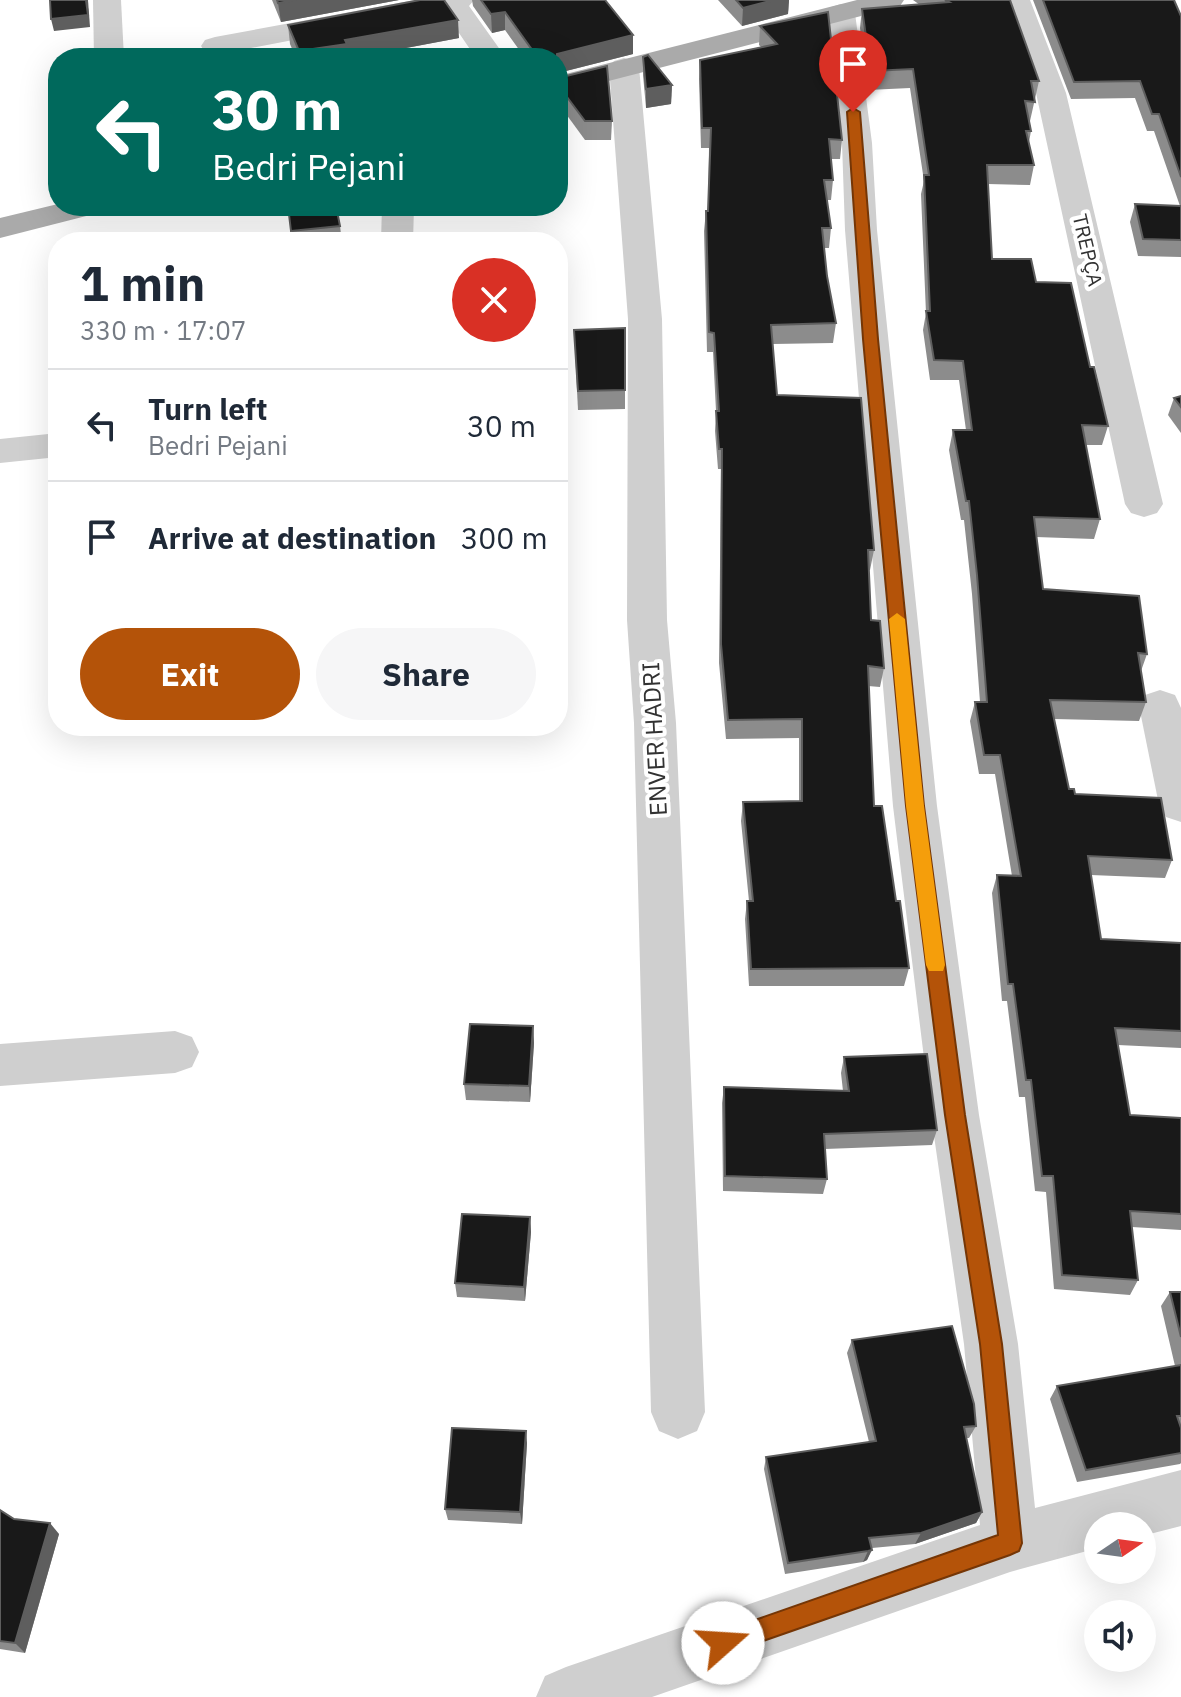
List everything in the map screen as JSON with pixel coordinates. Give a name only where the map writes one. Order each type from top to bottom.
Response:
[{"type":"main road","points":[[568,82],[890,0]]},
{"type":"main road","points":[[0,228],[48,216]]},
{"type":"street","points":[[107,0],[109,48]]},
{"type":"street","name":"TREPÇA","points":[[1016,0],[1051,93],[1144,504]]},
{"type":"street","points":[[215,46],[456,1],[485,48]]},
{"type":"street","points":[[841,13],[857,143],[866,292],[915,806],[955,1115],[991,1344],[1010,1543]]},
{"type":"street","name":"ENVER HADRI","points":[[624,67],[645,319],[647,620],[655,739],[678,1412]]},
{"type":"street","points":[[0,451],[48,446]]},
{"type":"street","points":[[1160,706],[1181,805]]},
{"type":"street","points":[[0,1065],[175,1052]]},
{"type":"street","points":[[566,1697],[1010,1543],[1181,1498]]},
{"type":"building","points":[[50,0],[86,0],[88,15],[51,19]]},
{"type":"building","points":[[420,0],[444,0],[458,20],[345,40],[347,44],[320,48],[298,48],[288,25]]},
{"type":"building","points":[[481,0],[605,0],[633,35],[568,51],[568,48],[531,48],[505,12],[491,14]]},
{"type":"building","points":[[736,0],[774,0],[743,8]]},
{"type":"building","points":[[945,0],[1010,0],[1039,81],[1031,81],[1035,102],[1025,101],[1031,131],[1026,131],[1034,165],[987,165],[992,259],[1031,259],[1036,282],[1071,283],[1090,367],[1094,367],[1108,426],[1082,425],[1100,519],[1034,517],[1043,589],[1139,596],[1147,654],[1138,653],[1146,702],[1050,700],[1069,789],[1074,789],[1075,794],[1161,798],[1172,860],[1088,856],[1101,939],[1181,943],[1181,1031],[1115,1028],[1130,1115],[1181,1118],[1181,1214],[1130,1211],[1138,1280],[1062,1275],[1053,1176],[1042,1176],[1031,1080],[1026,1080],[1013,984],[1008,984],[997,875],[1021,876],[1000,755],[984,755],[975,702],[987,702],[977,575],[969,501],[966,501],[953,430],[972,430],[963,361],[934,360],[926,311],[930,311],[924,175],[929,175],[913,69],[871,71],[862,9],[949,2]]},
{"type":"building","points":[[1043,0],[1174,0],[1181,16],[1181,177],[1159,114],[1152,114],[1140,81],[1074,82]]},
{"type":"building","points":[[828,12],[842,140],[829,139],[833,180],[824,180],[831,228],[822,228],[836,323],[771,325],[777,395],[861,398],[874,550],[868,550],[871,620],[880,621],[884,668],[868,666],[874,806],[882,806],[909,968],[751,969],[747,901],[753,901],[743,802],[802,801],[802,719],[728,720],[721,644],[722,449],[719,449],[716,411],[719,411],[714,333],[709,332],[706,211],[711,128],[702,128],[700,60],[777,44],[760,26]]},
{"type":"building","points":[[648,55],[672,85],[646,89],[643,57]]},
{"type":"building","points":[[607,66],[612,121],[585,121],[568,98],[568,76]]},
{"type":"building","points":[[1135,204],[1181,206],[1181,240],[1143,239]]},
{"type":"building","points":[[289,216],[338,216],[340,226],[291,231]]},
{"type":"building","points":[[625,328],[625,390],[578,391],[574,330]]},
{"type":"building","points":[[470,1024],[533,1026],[529,1086],[464,1084]]},
{"type":"building","points":[[927,1054],[937,1130],[824,1134],[827,1179],[725,1176],[724,1087],[849,1091],[844,1057]]},
{"type":"building","points":[[462,1214],[530,1217],[524,1287],[455,1283]]},
{"type":"building","points":[[1170,1292],[1181,1292],[1181,1337]]},
{"type":"building","points":[[952,1326],[974,1404],[976,1426],[964,1427],[982,1512],[921,1533],[869,1538],[872,1550],[788,1563],[766,1457],[876,1441],[852,1340]]},
{"type":"building","points":[[1181,1365],[1181,1416],[1177,1416],[1181,1428],[1181,1453],[1086,1470],[1057,1386]]},
{"type":"building","points":[[452,1428],[526,1431],[520,1512],[445,1509]]},
{"type":"building","points":[[0,1510],[14,1519],[50,1523],[15,1643],[0,1641]]},
{"type":"slow traffic","points":[[897,619],[915,806],[936,965]]},
{"type":"route","points":[[723,1643],[1010,1543],[991,1344],[955,1115],[915,806],[870,339],[853,112]]}]
